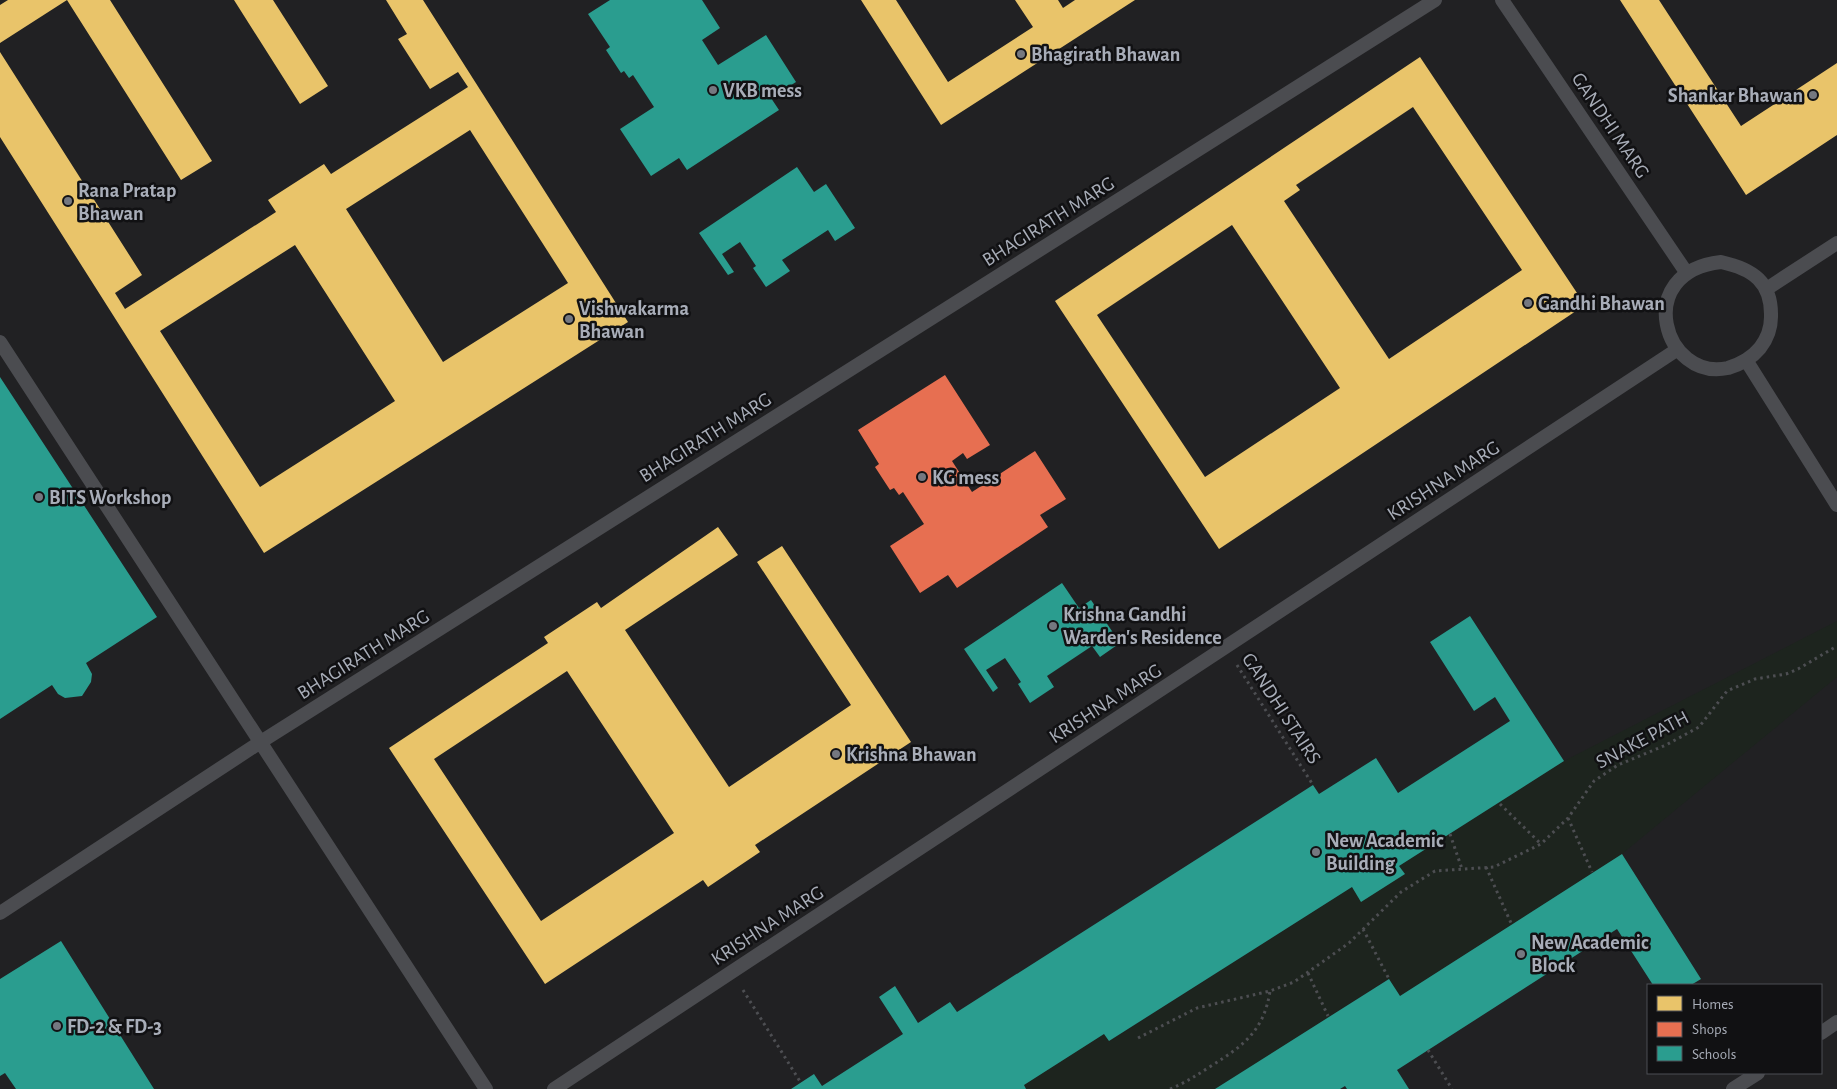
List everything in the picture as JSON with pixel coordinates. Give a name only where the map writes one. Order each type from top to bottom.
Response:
[{"type":"lane","name":"BHAGIRATH MARG","points":[[0,913],[259,743],[1435,0]]},
{"type":"lane","name":"GANDHI MARG","points":[[1502,0],[1686,272]]},
{"type":"lane","points":[[1768,288],[1837,244]]},
{"type":"lane","points":[[1721,262],[1739,266],[1754,275],[1768,288],[1771,325],[1764,343],[1754,356],[1739,365],[1723,369],[1706,367],[1691,361],[1678,349],[1669,335],[1665,318],[1667,301],[1674,286],[1686,272],[1703,264],[1721,262]]},
{"type":"lane","points":[[0,342],[259,743],[486,1089]]},
{"type":"lane","name":"KRISHNA MARG","points":[[554,1089],[1678,349]]},
{"type":"lane","points":[[1746,360],[1837,505]]},
{"type":"lane","points":[[1822,1031],[1837,1022]]},
{"type":"lane","points":[[1733,1089],[1756,1074]]},
{"type":"path","name":"SNAKE PATH","points":[[1138,1038],[1197,1008],[1270,991],[1294,982],[1333,957],[1388,904],[1418,880],[1435,871],[1494,867],[1541,844],[1568,818],[1594,781],[1618,764],[1666,746],[1699,727],[1726,691],[1754,679],[1792,672],[1812,663],[1837,646]]},
{"type":"path","name":"GANDHI STAIRS","points":[[1226,647],[1313,785]]},
{"type":"path","points":[[1500,804],[1541,844]]},
{"type":"path","points":[[1568,818],[1592,872]]},
{"type":"path","points":[[1450,834],[1462,869]]},
{"type":"path","points":[[1486,868],[1511,923]]},
{"type":"path","points":[[1363,929],[1388,979]]},
{"type":"path","points":[[732,972],[801,1083]]},
{"type":"path","points":[[1308,973],[1328,1016]]},
{"type":"path","points":[[1170,1089],[1201,1074],[1239,1048],[1267,1008],[1270,991]]},
{"type":"path","points":[[1428,1050],[1452,1089]]},
{"type":"shaded area","points":[[0,0],[1837,0],[1837,1089],[0,1089]]},
{"type":"shaded area","points":[[1837,621],[1837,677],[1622,854],[1400,996],[1388,979],[1216,1089],[1026,1089],[1024,1085],[1104,1034],[1110,1041],[1352,887],[1362,901],[1404,874],[1399,866],[1564,761]]},
{"type":"building: Homes","points":[[8,0],[67,0],[0,43],[0,5]]},
{"type":"building: Homes","name":"Rana Pratap Bhawan","points":[[67,0],[110,0],[212,161],[181,180]]},
{"type":"building: Homes","points":[[234,0],[273,0],[328,86],[300,104]]},
{"type":"building: Homes","name":"Vishwakarma Bhawan","points":[[386,0],[423,0],[628,322],[264,553],[0,137],[0,52],[142,275],[115,293],[125,309],[276,212],[268,200],[324,164],[331,174],[468,87],[458,72],[430,89],[398,39],[407,34]],"holes":[[[470,130],[568,283],[443,362],[346,209]],[[295,245],[395,401],[260,487],[160,331]]]},
{"type":"building: Homes","name":"Bhagirath Bhawan","points":[[861,0],[896,0],[948,82],[1033,27],[1015,0],[1058,0],[1063,8],[1075,0],[1135,0],[941,125]]},
{"type":"building: Homes","name":"Shankar Bhawan","points":[[1620,0],[1659,0],[1741,126],[1837,63],[1837,135],[1746,195]]},
{"type":"building: Homes","name":"Gandhi Bhawan","points":[[1420,57],[1585,305],[1219,549],[1055,301]],"holes":[[[1413,107],[1522,270],[1389,359],[1284,201],[1300,190],[1296,185]],[[1232,225],[1340,388],[1205,477],[1097,315]]]},
{"type":"building: Homes","name":"Krishna Bhawan","points":[[718,527],[738,555],[625,630],[729,787],[851,705],[757,562],[782,546],[911,742],[755,845],[760,852],[708,887],[703,880],[545,984],[389,748],[548,643],[544,637],[597,602],[601,608]],"holes":[[[567,671],[674,833],[541,921],[434,759]]]},
{"type":"building: Shops","name":"KG mess","points":[[945,375],[990,445],[967,459],[963,453],[952,461],[972,492],[1035,451],[1066,499],[1040,515],[1048,527],[957,588],[948,575],[920,593],[890,546],[924,524],[903,492],[899,495],[894,488],[890,490],[875,467],[879,464],[858,430]]},
{"type":"building: Schools","name":"VKB mess","points":[[610,0],[702,0],[720,28],[702,40],[718,65],[766,35],[796,82],[771,98],[779,110],[687,170],[679,158],[651,176],[620,129],[654,107],[633,75],[629,78],[624,71],[621,73],[606,50],[610,47],[588,14]]},
{"type":"building: Schools","points":[[797,167],[814,192],[826,184],[855,228],[835,241],[828,230],[782,260],[790,271],[766,287],[753,268],[756,266],[740,242],[722,254],[734,272],[728,275],[699,233]]},
{"type":"building: Schools","name":"BITS Workshop","points":[[0,377],[157,617],[86,663],[92,674],[91,682],[82,696],[65,698],[58,694],[52,685],[0,719]]},
{"type":"building: Schools","name":"Krishna Gandhi Warden's Residence","points":[[1062,583],[1079,608],[1091,600],[1120,643],[1100,657],[1092,646],[1047,676],[1054,687],[1030,703],[1018,684],[1021,682],[1005,658],[986,670],[998,688],[993,692],[964,649]]},
{"type":"building: Schools","name":"New Academic Building","points":[[1470,616],[1564,761],[1399,866],[1405,874],[1361,902],[1352,887],[1109,1041],[1104,1034],[1024,1085],[1026,1089],[791,1089],[814,1074],[822,1086],[903,1034],[879,997],[895,986],[918,1023],[950,1002],[957,1012],[1313,785],[1319,794],[1376,758],[1398,793],[1510,721],[1495,697],[1474,711],[1430,642]]},
{"type":"building: Schools","name":"New Academic Block","points":[[1622,854],[1701,979],[1693,984],[1652,984],[1617,929],[1397,1070],[1409,1089],[1347,1089],[1345,1086],[1340,1089],[1215,1089],[1389,979],[1400,996]]},
{"type":"building: Schools","name":"FD-2 & FD-3","points":[[61,941],[154,1089],[16,1089],[5,1073],[0,1076],[0,979]]},
{"type":"place","name":"Bhagirath Bhawan","points":[[1021,54]]},
{"type":"place","name":"VKB mess","points":[[713,90]]},
{"type":"place","name":"Shankar Bhawan","points":[[1813,95]]},
{"type":"place","name":"Rana Pratap Bhawan","points":[[68,201]]},
{"type":"place","name":"Gandhi Bhawan","points":[[1528,303]]},
{"type":"place","name":"Vishwakarma Bhawan","points":[[569,319]]},
{"type":"place","name":"KG mess","points":[[922,477]]},
{"type":"place","name":"BITS Workshop","points":[[39,497]]},
{"type":"place","name":"Krishna Gandhi Warden's Residence","points":[[1053,626]]},
{"type":"place","name":"Krishna Bhawan","points":[[836,754]]},
{"type":"place","name":"New Academic Building","points":[[1316,852]]},
{"type":"place","name":"New Academic Block","points":[[1521,954]]},
{"type":"place","name":"FD-2 & FD-3","points":[[57,1026]]}]
